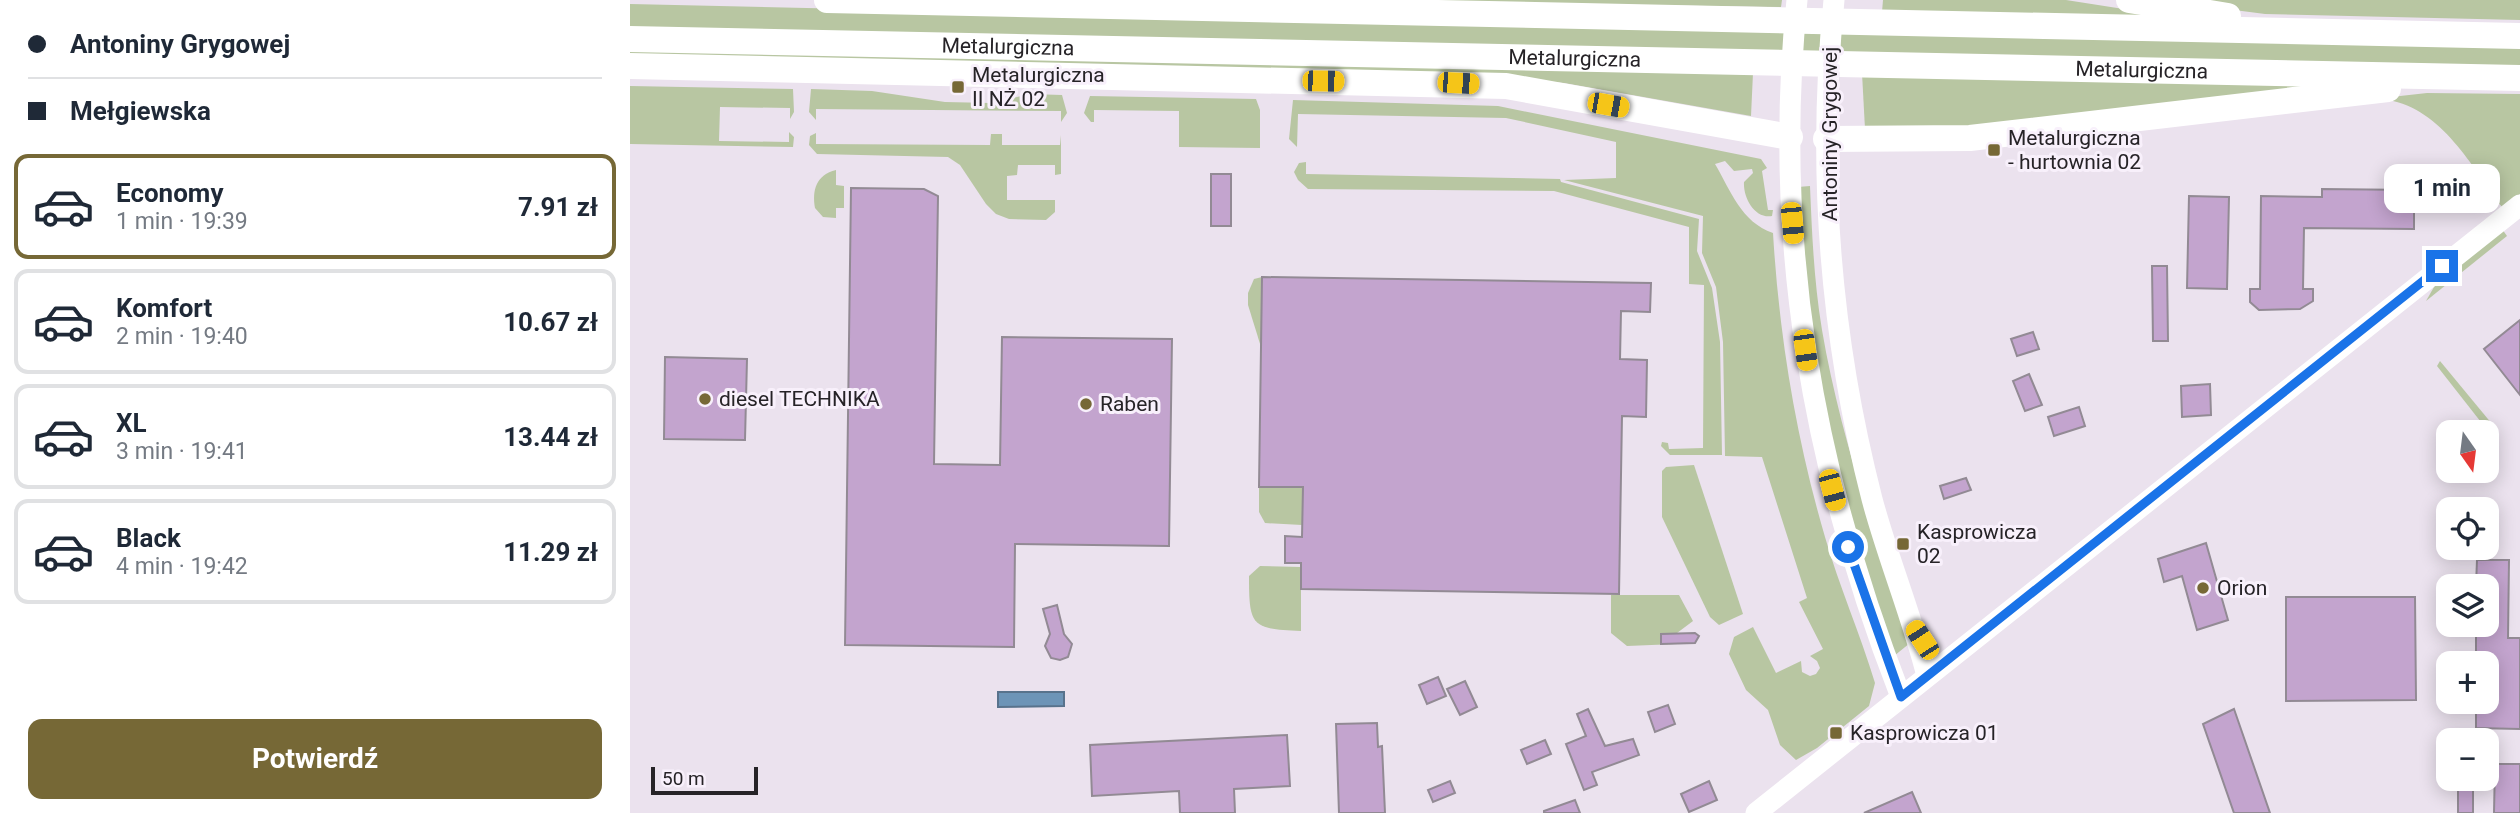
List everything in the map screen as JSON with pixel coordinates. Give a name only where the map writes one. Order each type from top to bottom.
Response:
[{"type":"main road","name":"Metalurgiczna","points":[[827,0],[2520,36]]},
{"type":"main road","points":[[1303,10],[1375,0]]},
{"type":"main road","points":[[2129,0],[2312,31]]},
{"type":"main road","name":"Metalurgiczna","points":[[630,39],[2520,78]]},
{"type":"main road","points":[[630,66],[1506,86],[1790,137]]},
{"type":"main road","points":[[1826,139],[1970,138],[2377,91],[2465,77]]},
{"type":"street","name":"Antoniny Grygowej","points":[[1797,0],[1790,137],[1792,223],[1799,302],[1819,431],[1853,566],[1901,697]]},
{"type":"street","name":"Antoniny Grygowej","points":[[1834,0],[1826,139],[1830,252],[1848,390],[1882,537],[1927,676]]},
{"type":"street","points":[[1790,137],[1826,139]]},
{"type":"street","points":[[1756,813],[2520,205]]},
{"type":"street","points":[[1912,625],[1929,648],[1945,651],[1965,646]]},
{"type":"green space","points":[[1782,0],[1781,7],[1402,2]]},
{"type":"green space","points":[[1883,0],[2066,0],[2194,20],[1882,12]]},
{"type":"green space","points":[[2157,0],[2520,0],[2520,20],[2265,14]]},
{"type":"green space","points":[[630,4],[2520,47],[2520,70],[630,32]]},
{"type":"green space","points":[[630,46],[1753,73],[1751,116],[1564,83],[1472,75],[630,57]]},
{"type":"green space","points":[[1862,73],[2336,83],[1957,128],[1865,129]]},
{"type":"green space","points":[[630,86],[793,89],[794,112],[790,119],[790,108],[720,107],[719,141],[789,142],[789,132],[794,137],[793,147],[630,144]]},
{"type":"green space","points":[[811,89],[872,91],[945,102],[991,103],[1030,94],[1062,95],[1067,113],[1061,122],[1061,111],[816,109],[816,120],[809,112]]},
{"type":"green space","points":[[2427,93],[2520,94],[2520,194],[2502,207],[2467,158],[2440,127],[2407,106],[2388,100],[2058,138],[2031,147],[2030,144],[2058,134]]},
{"type":"green space","points":[[1090,96],[1256,99],[1260,110],[1260,148],[1179,147],[1179,111],[1094,110],[1094,122],[1091,122],[1084,113]]},
{"type":"green space","points":[[1293,100],[1498,106],[1761,159],[1767,168],[1762,171],[1768,210],[1773,210],[1772,216],[1755,211],[1748,201],[1744,182],[1753,173],[1752,169],[1734,171],[1725,161],[1715,164],[1745,213],[1762,228],[1773,233],[1784,348],[1797,424],[1825,537],[1875,683],[1869,706],[1817,748],[1796,760],[1780,745],[1768,710],[1746,690],[1729,654],[1734,637],[1753,627],[1776,673],[1801,661],[1802,672],[1810,676],[1816,674],[1820,668],[1817,661],[1810,656],[1823,649],[1799,602],[1807,598],[1762,457],[1725,456],[1723,342],[1716,287],[1702,253],[1703,216],[1564,180],[1616,178],[1616,142],[1506,118],[1298,114],[1297,147],[1289,139]]},
{"type":"green space","points":[[816,133],[816,144],[990,145],[991,134],[1002,134],[1002,145],[1060,145],[1061,135],[1061,174],[1055,175],[1055,165],[1018,165],[1017,175],[1007,176],[1007,200],[1055,200],[1055,212],[1046,220],[1009,219],[996,214],[986,204],[960,165],[948,157],[817,154],[809,145],[810,136]]},
{"type":"green space","points":[[1306,162],[1306,174],[1560,179],[1561,182],[1699,219],[1697,251],[1712,288],[1720,342],[1722,455],[1670,455],[1661,446],[1662,442],[1668,443],[1669,449],[1703,448],[1704,285],[1689,284],[1689,227],[1554,191],[1308,189],[1294,172],[1299,163]]},
{"type":"green space","points":[[836,170],[836,185],[844,186],[844,208],[836,208],[836,218],[823,217],[815,208],[815,189],[820,179]]},
{"type":"green space","points":[[1810,186],[1817,294],[1830,370],[1860,488],[1910,643],[1894,656],[1868,584],[1817,383],[1798,187]]},
{"type":"green space","points":[[2502,229],[2507,236],[2426,301],[2438,280]]},
{"type":"green space","points":[[1262,277],[1261,347],[1248,305],[1248,293],[1254,279]]},
{"type":"green space","points":[[2440,361],[2489,420],[2479,420],[2437,366]]},
{"type":"green space","points":[[1694,465],[1743,614],[1719,625],[1710,617],[1662,517],[1662,471],[1666,467]]},
{"type":"green space","points":[[1259,487],[1303,487],[1302,525],[1265,523],[1259,512]]},
{"type":"green space","points":[[1260,566],[1301,567],[1301,631],[1272,629],[1256,622],[1250,605],[1249,576]]},
{"type":"green space","points":[[1611,595],[1679,595],[1693,621],[1673,636],[1676,644],[1627,646],[1611,633]]},
{"type":"water","points":[[998,692],[1064,692],[1064,706],[998,707]]},
{"type":"building","points":[[1211,174],[1231,174],[1231,226],[1211,226]]},
{"type":"building","name":"Raben","points":[[851,188],[924,189],[938,196],[934,464],[1000,465],[1002,337],[1172,339],[1169,546],[1015,544],[1014,647],[845,645]]},
{"type":"building","points":[[2322,189],[2414,190],[2414,229],[2304,228],[2303,289],[2313,289],[2313,301],[2300,309],[2259,310],[2250,302],[2250,289],[2260,289],[2261,196],[2322,197]]},
{"type":"building","points":[[2189,196],[2229,197],[2227,289],[2187,288]]},
{"type":"building","points":[[2152,266],[2167,266],[2168,341],[2153,341]]},
{"type":"building","points":[[1262,277],[1651,283],[1650,312],[1621,311],[1620,359],[1647,360],[1646,417],[1622,416],[1619,594],[1301,589],[1301,563],[1285,563],[1285,536],[1302,537],[1303,487],[1259,487]]},
{"type":"building","points":[[2520,320],[2520,395],[2484,349]]},
{"type":"building","points":[[2033,332],[2039,349],[2017,356],[2011,339]]},
{"type":"building","name":"diesel TECHNIKA","points":[[665,357],[747,359],[745,440],[664,439]]},
{"type":"building","points":[[2029,374],[2042,405],[2025,411],[2013,381]]},
{"type":"building","points":[[2210,384],[2211,415],[2182,417],[2181,386]]},
{"type":"building","points":[[2079,407],[2085,426],[2054,436],[2048,417]]},
{"type":"building","points":[[1966,478],[1971,490],[1944,499],[1940,486]]},
{"type":"building","name":"Orion","points":[[2206,543],[2228,620],[2197,630],[2182,576],[2164,582],[2158,559]]},
{"type":"building","points":[[2477,560],[2509,560],[2508,638],[2520,638],[2520,729],[2476,728],[2476,714],[2499,714],[2499,651],[2476,651],[2476,637],[2499,637],[2499,574],[2476,574]]},
{"type":"building","points":[[2286,597],[2415,597],[2416,700],[2286,701]]},
{"type":"building","points":[[1057,605],[1064,634],[1072,644],[1068,657],[1060,660],[1051,658],[1045,646],[1050,634],[1043,609]]},
{"type":"building","points":[[1695,633],[1699,636],[1695,643],[1661,644],[1661,634]]},
{"type":"building","points":[[1438,677],[1446,696],[1427,704],[1419,685]]},
{"type":"building","points":[[1465,681],[1477,707],[1460,715],[1447,689]]},
{"type":"building","points":[[1668,705],[1675,724],[1655,732],[1648,712]]},
{"type":"building","points":[[1588,709],[1605,746],[1633,739],[1639,755],[1592,772],[1597,785],[1584,790],[1566,744],[1586,736],[1577,714]]},
{"type":"building","points":[[2234,709],[2270,813],[2234,813],[2203,724]]},
{"type":"building","points":[[1377,723],[1378,747],[1382,746],[1385,813],[1339,813],[1336,724]]},
{"type":"building","points":[[1287,735],[1290,786],[1234,789],[1235,813],[1180,813],[1179,791],[1092,796],[1090,745]]},
{"type":"building","points":[[1545,740],[1551,754],[1527,764],[1521,750]]},
{"type":"building","points":[[2499,764],[2520,764],[2520,813],[2494,813],[2494,791],[2499,791]]},
{"type":"building","points":[[1450,781],[1455,793],[1433,802],[1428,790]]},
{"type":"building","points":[[1709,781],[1717,800],[1689,812],[1681,794]]},
{"type":"building","points":[[2458,791],[2473,791],[2473,813],[2458,813]]},
{"type":"building","points":[[1912,792],[1921,813],[1864,813]]},
{"type":"building","points":[[1575,800],[1580,813],[1544,813],[1544,811]]},
{"type":"place","name":"Metalurgiczna II NŻ 02","points":[[958,87]]},
{"type":"place","name":"Metalurgiczna - hurtownia 02","points":[[1994,150]]},
{"type":"place","name":"diesel TECHNIKA","points":[[705,399]]},
{"type":"place","name":"Raben","points":[[1086,404]]},
{"type":"place","name":"Kasprowicza 02","points":[[1903,544]]},
{"type":"place","name":"Orion","points":[[2203,588]]},
{"type":"place","name":"Kasprowicza 01","points":[[1836,733]]},
{"type":"route","points":[[1848,547],[1864,599],[1901,697],[2442,266]]}]
